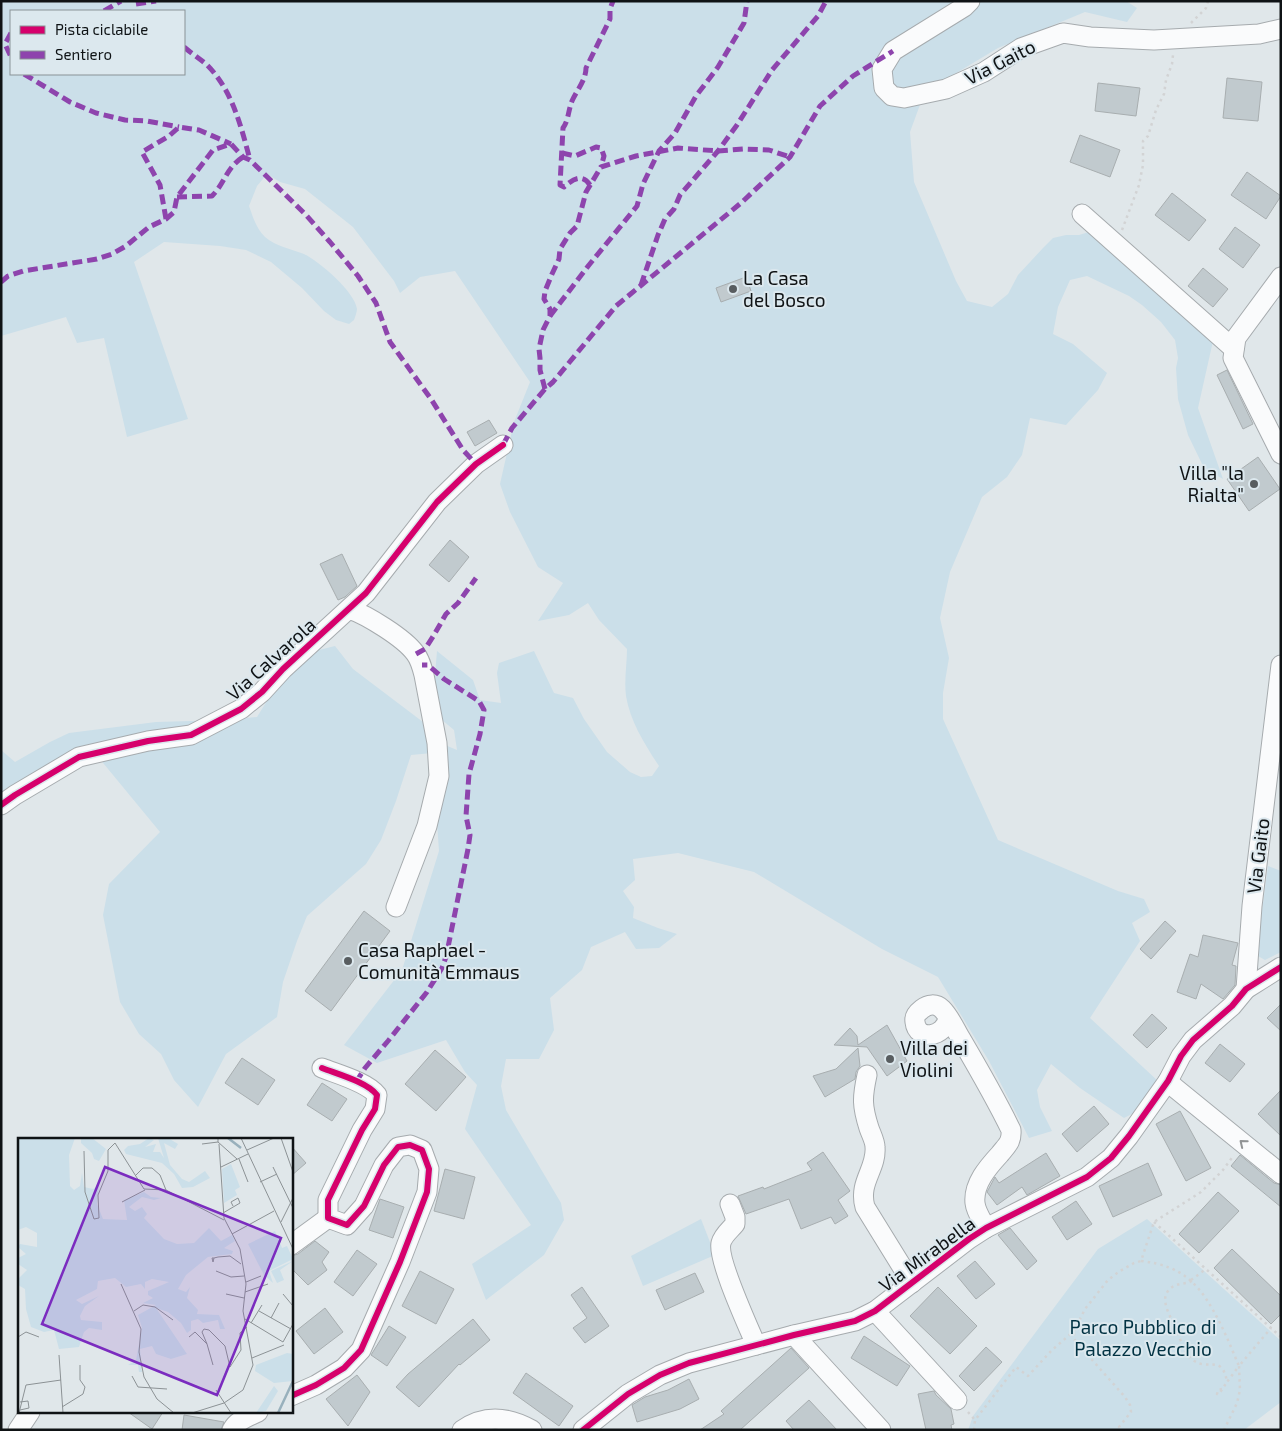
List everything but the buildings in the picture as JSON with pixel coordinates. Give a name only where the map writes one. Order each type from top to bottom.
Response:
[{"type":"street","name":"Via Gaito","points":[[970,1],[964,7],[894,51],[882,69],[884,88],[892,96],[904,98],[946,90],[984,72],[1021,48],[1063,33],[1154,40],[1259,34],[1281,29]]},
{"type":"street","points":[[1082,214],[1234,348]]},
{"type":"street","points":[[1281,277],[1236,338],[1233,358],[1281,454]]},
{"type":"street","name":"Via Calvarola","points":[[1,805],[14,795],[79,757],[148,741],[191,735],[241,710],[366,593],[438,502],[476,464],[503,445]]},
{"type":"street","points":[[349,609],[378,624],[410,647],[416,654],[423,670],[436,743],[439,776],[433,803],[420,847],[396,907]]},
{"type":"street","name":"Via Gaito","points":[[1246,988],[1252,906],[1281,664]]},
{"type":"street","points":[[1246,988],[1281,967]]},
{"type":"street","name":"Via Mirabella","points":[[583,1430],[628,1394],[660,1375],[689,1362],[855,1321],[874,1310],[986,1228],[1087,1177],[1111,1158],[1129,1136],[1168,1081],[1181,1056],[1193,1040],[1232,1006],[1246,988]]},
{"type":"street","points":[[948,1018],[1011,1130],[1011,1138],[1007,1145],[989,1166],[977,1188],[975,1201],[978,1214],[986,1228]]},
{"type":"street","points":[[322,1068],[373,1090],[376,1095],[375,1109],[362,1130],[328,1200],[328,1218]]},
{"type":"street","points":[[867,1075],[862,1100],[875,1146],[874,1157],[862,1197],[865,1207],[912,1283]]},
{"type":"street","points":[[1168,1081],[1281,1174]]},
{"type":"street","points":[[292,1396],[316,1385],[344,1368],[361,1350],[400,1262],[427,1192],[429,1169],[422,1150],[410,1145],[398,1147],[384,1165],[364,1206],[347,1225],[328,1218]]},
{"type":"street","points":[[730,1204],[735,1224],[722,1237],[720,1251],[730,1283],[756,1345]]},
{"type":"street","points":[[292,1244],[328,1218]]},
{"type":"street","name":"Via Mirabella","points":[[874,1310],[957,1400]]},
{"type":"street","points":[[794,1335],[881,1430]]},
{"type":"street","points":[[606,1430],[611,1407]]},
{"type":"street","points":[[18,1430],[29,1414]]},
{"type":"street","points":[[232,1430],[232,1427],[240,1421],[254,1414]]},
{"type":"street","points":[[462,1430],[480,1420],[497,1419],[510,1421],[532,1430]]},
{"type":"path","points":[[1117,246],[1139,185],[1143,165],[1144,141],[1148,136],[1156,110],[1164,94],[1166,80],[1180,38],[1191,22],[1206,8],[1208,1]]},
{"type":"path","points":[[1141,1261],[1154,1222],[1201,1192],[1223,1170],[1243,1143]]},
{"type":"path","points":[[1154,1222],[1281,1337]]},
{"type":"path","points":[[974,1430],[975,1420],[1016,1367],[1028,1376],[1052,1350],[1074,1331],[1085,1310],[1108,1280],[1120,1271],[1141,1261],[1153,1262],[1180,1272],[1192,1281],[1207,1299],[1232,1348],[1239,1366],[1240,1390],[1237,1403],[1224,1430]]},
{"type":"path","points":[[1206,1269],[1192,1281],[1178,1283],[1168,1291],[1166,1296],[1168,1312],[1188,1355],[1197,1363],[1222,1368],[1227,1382]]},
{"type":"path","points":[[1222,1389],[1270,1328]]},
{"type":"path","points":[[1074,1331],[1074,1339],[1116,1386],[1130,1405],[1131,1412],[1119,1429]]},
{"type":"green space","points":[[1,1],[1126,1],[1137,8],[1127,22],[1085,12],[998,48],[953,75],[921,102],[910,132],[914,182],[956,281],[967,301],[992,307],[1008,294],[1018,275],[1053,238],[1079,235],[1105,227],[1213,341],[1198,408],[1223,479],[1204,468],[1188,435],[1178,399],[1176,368],[1178,358],[1175,340],[1161,322],[1129,296],[1087,276],[1070,280],[1058,307],[1053,334],[1073,344],[1107,373],[1098,390],[1066,425],[1030,418],[1022,455],[1007,477],[982,497],[950,572],[940,618],[949,658],[943,693],[943,719],[998,840],[1118,891],[1144,899],[1150,912],[1132,923],[1140,941],[1090,1018],[1158,1081],[1134,1113],[1124,1118],[1080,1088],[1051,1064],[1037,1090],[1040,1107],[1052,1131],[1029,1138],[989,1061],[938,977],[882,949],[754,872],[678,853],[633,859],[635,880],[623,891],[634,907],[633,918],[677,934],[659,948],[636,949],[625,932],[591,947],[582,970],[550,998],[554,1030],[539,1059],[506,1059],[501,1086],[506,1110],[561,1203],[564,1220],[544,1255],[486,1300],[472,1264],[531,1225],[465,1129],[477,1085],[465,1072],[446,1040],[377,1063],[344,1045],[402,970],[439,851],[432,753],[411,755],[381,840],[366,864],[307,916],[283,982],[277,1017],[226,1054],[198,1107],[174,1080],[161,1054],[139,1034],[120,1002],[103,915],[109,884],[160,832],[99,758],[1,797],[1,750],[15,762],[69,733],[156,722],[257,717],[273,691],[307,653],[335,646],[353,669],[423,722],[445,745],[457,750],[454,730],[436,715],[434,687],[437,651],[473,680],[480,700],[501,703],[497,673],[499,663],[534,651],[554,693],[573,698],[584,719],[607,752],[630,772],[641,777],[652,776],[659,766],[643,741],[628,705],[625,678],[627,649],[599,620],[588,603],[569,615],[538,621],[563,583],[538,567],[510,512],[500,484],[514,422],[530,382],[455,271],[420,277],[400,293],[394,281],[353,227],[305,189],[280,182],[267,174],[257,186],[249,206],[257,226],[269,240],[304,254],[327,270],[350,294],[355,302],[357,309],[354,320],[349,324],[336,320],[271,262],[246,250],[164,242],[134,262],[188,419],[127,437],[104,338],[77,343],[66,317],[1,336]]},
{"type":"green space","points":[[1268,866],[1281,871],[1281,952],[1265,960],[1258,956],[1259,933]]},
{"type":"green space","points":[[701,1219],[715,1255],[643,1286],[631,1256]]},
{"type":"green space","name":"Parco Pubblico di Palazzo Vecchio","points":[[1147,1219],[1281,1341],[1281,1402],[1244,1430],[968,1430],[973,1416],[1098,1249]]},
{"type":"marked path","points":[[106,10],[121,1]]},
{"type":"marked path","points":[[136,4],[156,1]]},
{"type":"marked path","points":[[590,185],[581,178],[577,178],[564,187],[560,185],[563,128],[572,101],[585,77],[586,68],[610,19],[610,9],[613,1]]},
{"type":"marked path","points":[[550,316],[637,206],[643,184],[659,151],[675,133],[696,96],[718,67],[744,23],[747,1]]},
{"type":"marked path","points":[[641,285],[658,235],[665,219],[674,209],[680,195],[718,151],[772,70],[818,16],[826,1]]},
{"type":"marked path","points":[[10,35],[5,44],[10,55]]},
{"type":"marked path","points":[[185,48],[206,64],[223,85],[234,109],[250,160]]},
{"type":"marked path","points":[[503,445],[512,428],[616,306],[741,203],[790,157],[820,106],[853,76],[893,51]]},
{"type":"marked path","points":[[26,75],[70,102],[96,113],[125,120],[147,121],[179,127]]},
{"type":"marked path","points":[[166,219],[160,185],[142,152],[169,136],[179,127],[199,130],[231,144]]},
{"type":"marked path","points":[[1,282],[8,276],[23,271],[97,259],[112,254],[126,246],[149,227],[166,219],[174,212],[177,197],[213,150],[231,144],[306,215],[358,276],[376,303],[390,342],[431,399],[463,450],[476,464]]},
{"type":"marked path","points":[[562,153],[575,156],[596,147],[601,148],[604,156],[601,167]]},
{"type":"marked path","points":[[545,389],[540,370],[539,349],[543,330],[550,316],[550,309],[544,299],[545,291],[559,259],[560,249],[577,226],[586,192],[601,167],[636,156],[678,148],[718,151],[769,150],[790,157]]},
{"type":"marked path","points":[[177,197],[212,196],[229,171],[243,157]]},
{"type":"marked path","points":[[416,654],[425,649],[446,614],[458,603],[476,578]]},
{"type":"marked path","points":[[356,1082],[365,1068],[427,992],[442,968],[446,957],[468,849],[470,835],[466,816],[469,774],[480,734],[484,710],[479,701],[444,679],[428,665],[422,665]]},
{"type":"cycle path","points":[[1,805],[79,757],[148,741],[191,735],[241,709],[262,692],[283,669],[366,593],[437,502],[476,464],[503,445]]},
{"type":"cycle path","points":[[583,1430],[628,1394],[660,1375],[689,1363],[855,1321],[875,1311],[986,1228],[1087,1177],[1111,1158],[1129,1136],[1168,1081],[1181,1056],[1193,1040],[1232,1006],[1246,989],[1281,967]]},
{"type":"cycle path","points":[[292,1396],[316,1385],[344,1368],[361,1350],[400,1262],[427,1192],[429,1169],[422,1150],[410,1145],[398,1147],[384,1165],[364,1206],[347,1225],[328,1218],[328,1200],[362,1130],[375,1109],[377,1095],[359,1082],[322,1068]]},
{"type":"place","name":"La Casa del Bosco","points":[[733,289]]},
{"type":"place","name":"Villa \"la Rialta\"","points":[[1254,484]]},
{"type":"place","name":"Casa Raphael - Comunità Emmaus","points":[[348,961]]},
{"type":"place","name":"Villa dei Violini","points":[[890,1059]]}]
